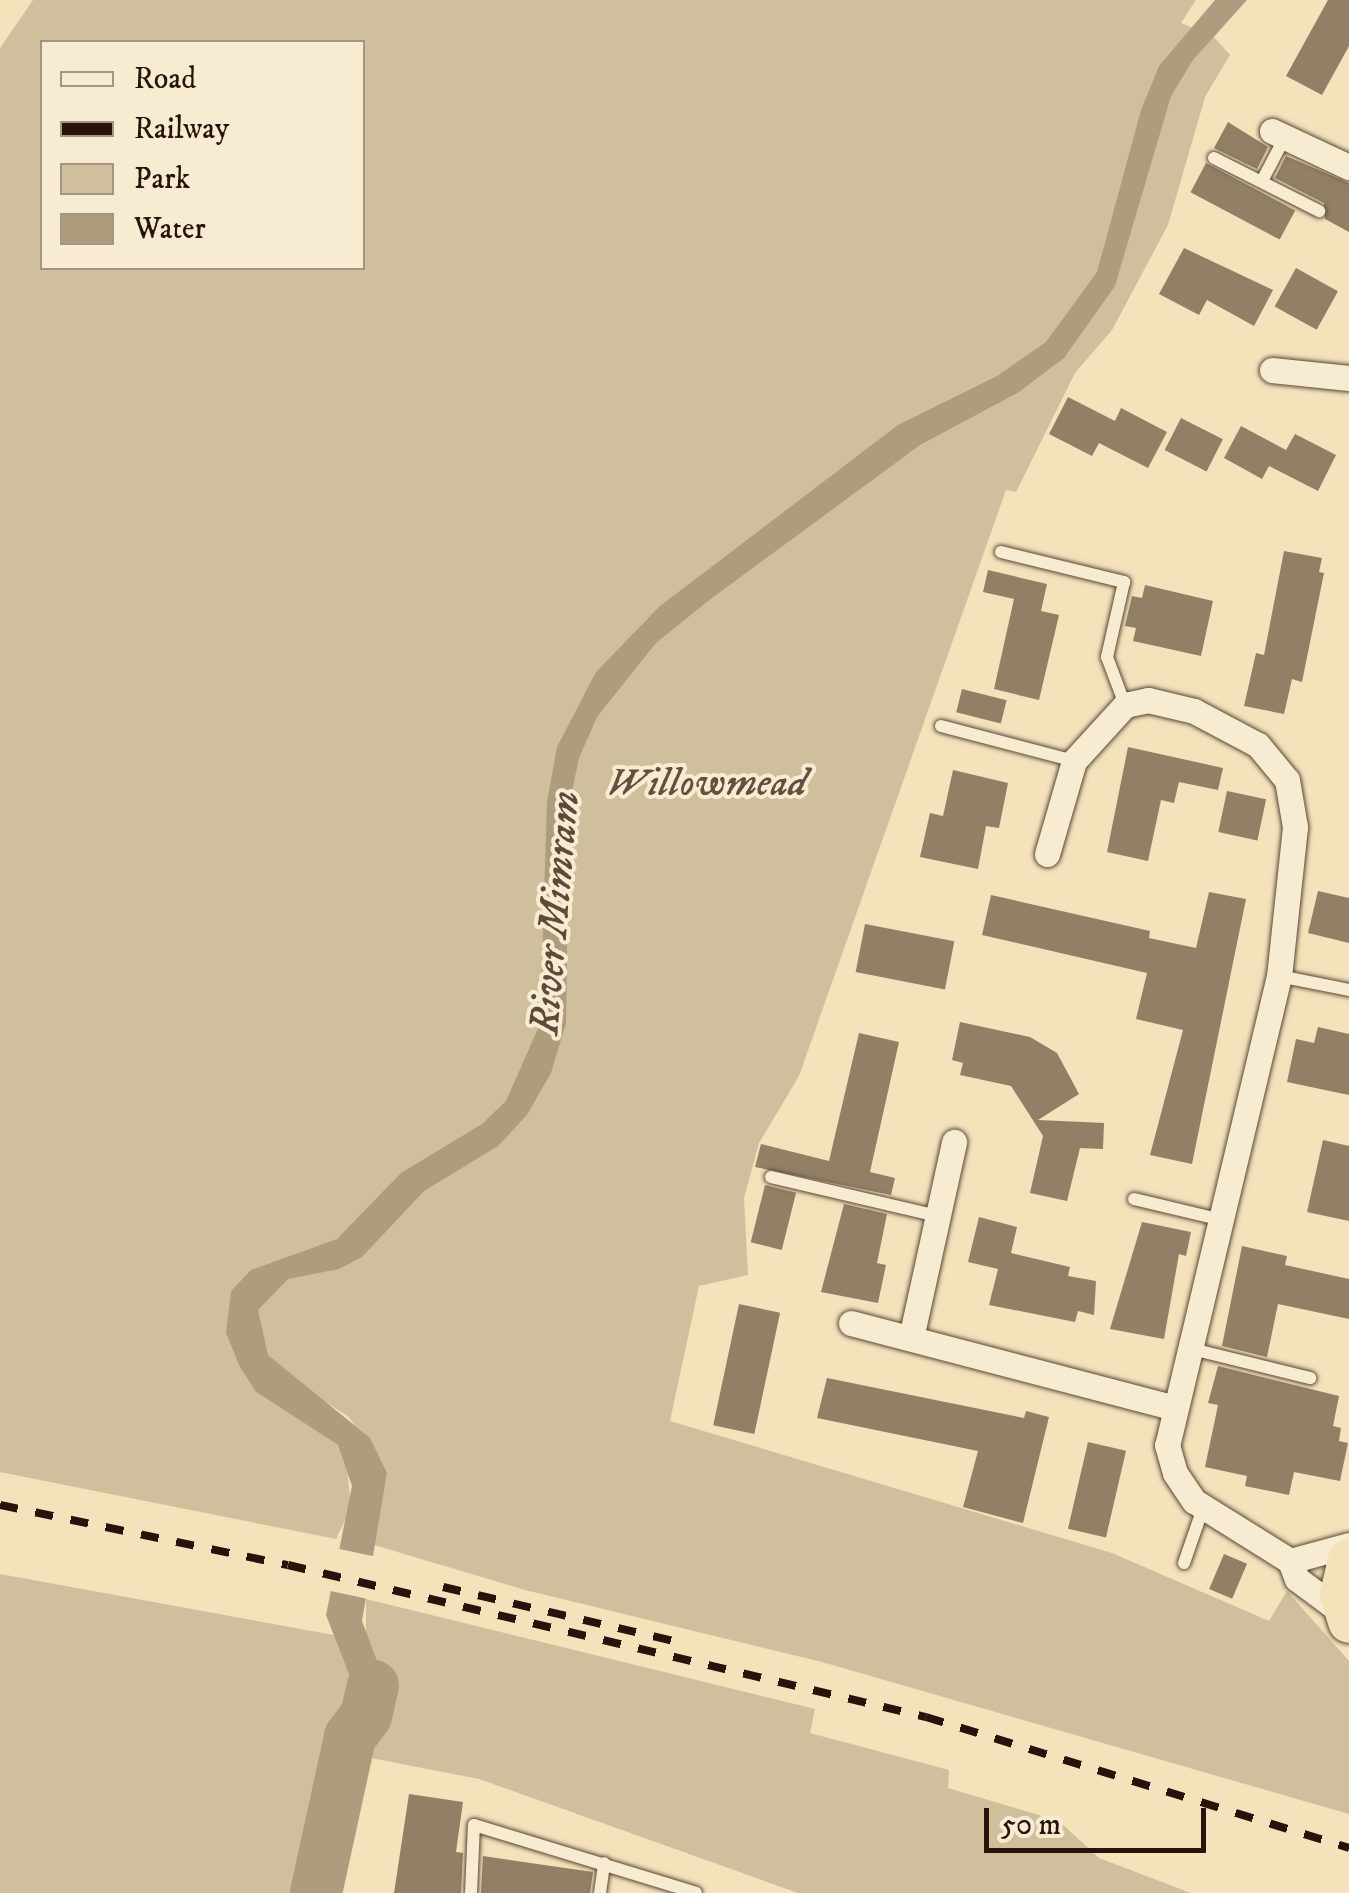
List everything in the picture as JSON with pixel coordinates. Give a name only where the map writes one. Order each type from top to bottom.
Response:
[{"type":"highway","points":[[1346,1618],[1349,1560]]},
{"type":"street","points":[[1279,134],[1349,166]]},
{"type":"street","points":[[1272,370],[1349,378]]},
{"type":"street","points":[[1048,854],[1074,761],[1126,705],[1148,700],[1194,711],[1258,746],[1287,780],[1295,827],[1278,976],[1222,1220],[1172,1407],[1167,1445],[1175,1473],[1203,1508],[1290,1560],[1297,1579],[1346,1618]]},
{"type":"street","points":[[911,1338],[954,1142]]},
{"type":"street","points":[[852,1323],[1172,1407]]},
{"type":"street","points":[[1290,1560],[1349,1544]]},
{"type":"lane","points":[[1262,182],[1279,134]]},
{"type":"lane","points":[[1214,158],[1319,211]]},
{"type":"lane","points":[[1001,552],[1124,582],[1107,657],[1126,705]]},
{"type":"lane","points":[[941,726],[1074,761]]},
{"type":"lane","points":[[1278,976],[1349,990]]},
{"type":"lane","points":[[771,1177],[937,1216]]},
{"type":"lane","points":[[1134,1199],[1222,1220]]},
{"type":"lane","points":[[1188,1348],[1310,1378]]},
{"type":"lane","points":[[1184,1563],[1203,1508]]},
{"type":"lane","points":[[470,1893],[474,1825],[604,1863],[675,1890],[696,1893]]},
{"type":"lane","points":[[600,1893],[604,1863]]},
{"type":"green space","name":"Willowmead","points":[[33,0],[1196,0],[1181,23],[1214,37],[1230,55],[1205,97],[1168,225],[1112,330],[1075,373],[1016,492],[1006,490],[799,1076],[759,1143],[744,1198],[748,1275],[699,1286],[670,1421],[1112,1553],[1269,1621],[1287,1591],[1349,1661],[1349,1814],[822,1662],[525,1590],[374,1545],[387,1473],[349,1417],[290,1379],[268,1355],[259,1332],[256,1392],[338,1445],[347,1467],[351,1508],[336,1539],[0,1472],[0,48]]},
{"type":"green space","points":[[0,1574],[334,1635],[357,1695],[326,1742],[330,1864],[320,1893],[0,1893]]},
{"type":"green space","points":[[366,1599],[815,1709],[810,1733],[949,1770],[948,1788],[1059,1821],[1099,1858],[1191,1893],[798,1893],[479,1779],[366,1757],[388,1690],[366,1638]]},
{"type":"water","points":[[1215,0],[1247,0],[1193,60],[1171,96],[1115,286],[1064,358],[1019,392],[920,445],[708,601],[656,643],[597,717],[579,758],[569,806],[566,1023],[551,1073],[527,1115],[498,1146],[424,1191],[362,1257],[339,1269],[288,1279],[258,1310],[268,1355],[370,1438],[387,1473],[362,1621],[388,1690],[366,1757],[326,1741],[357,1695],[326,1615],[352,1486],[338,1445],[256,1392],[240,1367],[226,1333],[231,1291],[251,1270],[337,1239],[401,1173],[482,1124],[506,1101],[540,1024],[547,802],[557,747],[596,672],[660,606],[898,425],[997,376],[1046,342],[1097,272],[1141,110],[1159,66]]},
{"type":"pier","points":[[330,1547],[377,1557],[368,1599],[321,1589]]},
{"type":"building","points":[[1328,0],[1349,0],[1349,46],[1322,95],[1286,76]]},
{"type":"building","points":[[1228,122],[1268,147],[1257,169],[1214,148]]},
{"type":"building","points":[[1286,156],[1349,183],[1349,232],[1325,219],[1324,203],[1275,178]]},
{"type":"building","points":[[1206,163],[1295,210],[1280,240],[1191,192]]},
{"type":"building","points":[[1184,248],[1273,290],[1254,326],[1207,300],[1199,315],[1159,294]]},
{"type":"building","points":[[1296,268],[1338,291],[1317,330],[1275,306]]},
{"type":"building","points":[[1068,397],[1115,421],[1121,408],[1167,432],[1148,468],[1099,443],[1092,456],[1049,434]]},
{"type":"building","points":[[1181,418],[1223,439],[1207,471],[1165,450]]},
{"type":"building","points":[[1241,426],[1286,450],[1295,434],[1336,455],[1318,491],[1269,466],[1262,479],[1224,458]]},
{"type":"building","points":[[1284,551],[1322,558],[1319,572],[1324,573],[1302,682],[1292,679],[1284,714],[1244,706],[1256,653],[1264,655]]},
{"type":"building","points":[[988,570],[1047,584],[1041,611],[1059,615],[1039,700],[994,689],[1014,599],[983,592]]},
{"type":"building","points":[[1145,585],[1213,601],[1201,656],[1133,641],[1136,628],[1125,626],[1132,596],[1142,598]]},
{"type":"building","points":[[962,689],[1007,700],[1001,723],[956,712]]},
{"type":"building","points":[[1128,747],[1223,768],[1218,790],[1179,782],[1174,803],[1161,800],[1148,861],[1107,852]]},
{"type":"building","points":[[953,770],[1008,783],[999,828],[986,826],[978,869],[920,857],[930,813],[943,816]]},
{"type":"building","points":[[1227,791],[1266,799],[1257,840],[1218,832]]},
{"type":"building","points":[[1318,891],[1349,898],[1349,943],[1308,933]]},
{"type":"building","points":[[1209,892],[1246,899],[1192,1164],[1150,1155],[1183,1030],[1136,1019],[1147,973],[982,935],[991,895],[1150,931],[1149,938],[1196,948]]},
{"type":"building","points":[[865,924],[954,941],[945,989],[856,972]]},
{"type":"building","points":[[960,1022],[1030,1037],[1057,1053],[1079,1094],[1038,1120],[1104,1123],[1103,1149],[1080,1148],[1067,1201],[1030,1193],[1043,1136],[1011,1086],[960,1075],[963,1063],[952,1060]]},
{"type":"building","points":[[1318,1027],[1349,1034],[1349,1095],[1287,1082],[1296,1039],[1314,1043]]},
{"type":"building","points":[[859,1033],[899,1042],[870,1172],[895,1178],[891,1195],[755,1167],[761,1144],[829,1161]]},
{"type":"building","points":[[1323,1140],[1349,1146],[1349,1221],[1307,1212]]},
{"type":"building","points":[[765,1185],[796,1193],[782,1250],[751,1242]]},
{"type":"building","points":[[844,1204],[887,1214],[877,1263],[886,1265],[878,1303],[821,1292]]},
{"type":"building","points":[[979,1217],[1017,1227],[1011,1253],[1070,1267],[1068,1276],[1096,1281],[1094,1315],[1078,1311],[1075,1322],[989,1305],[998,1269],[968,1262]]},
{"type":"building","points":[[1142,1222],[1191,1232],[1186,1256],[1179,1254],[1164,1339],[1110,1329]]},
{"type":"building","points":[[1242,1246],[1287,1256],[1285,1265],[1349,1279],[1349,1319],[1278,1304],[1267,1357],[1222,1346]]},
{"type":"building","points":[[739,1304],[780,1313],[754,1434],[713,1425]]},
{"type":"building","points":[[1218,1366],[1339,1396],[1333,1426],[1341,1428],[1339,1441],[1348,1443],[1340,1481],[1294,1472],[1289,1495],[1245,1486],[1247,1476],[1205,1467],[1218,1405],[1208,1403]]},
{"type":"building","points":[[827,1378],[1024,1418],[1026,1411],[1049,1417],[1023,1523],[963,1507],[978,1451],[817,1418]]},
{"type":"building","points":[[1088,1442],[1126,1451],[1106,1537],[1068,1529]]},
{"type":"building","points":[[1224,1554],[1247,1564],[1232,1599],[1209,1589]]},
{"type":"building","points":[[409,1794],[463,1802],[456,1852],[463,1853],[461,1893],[394,1893]]},
{"type":"building","points":[[483,1856],[593,1872],[590,1893],[481,1893]]},
{"type":"waterway","name":"River Mimram","points":[[316,1893],[350,1737],[366,1716],[373,1686]]},
{"type":"railway","points":[[0,1505],[288,1565],[926,1717],[1349,1848]]},
{"type":"railway","points":[[443,1587],[681,1643]]}]
